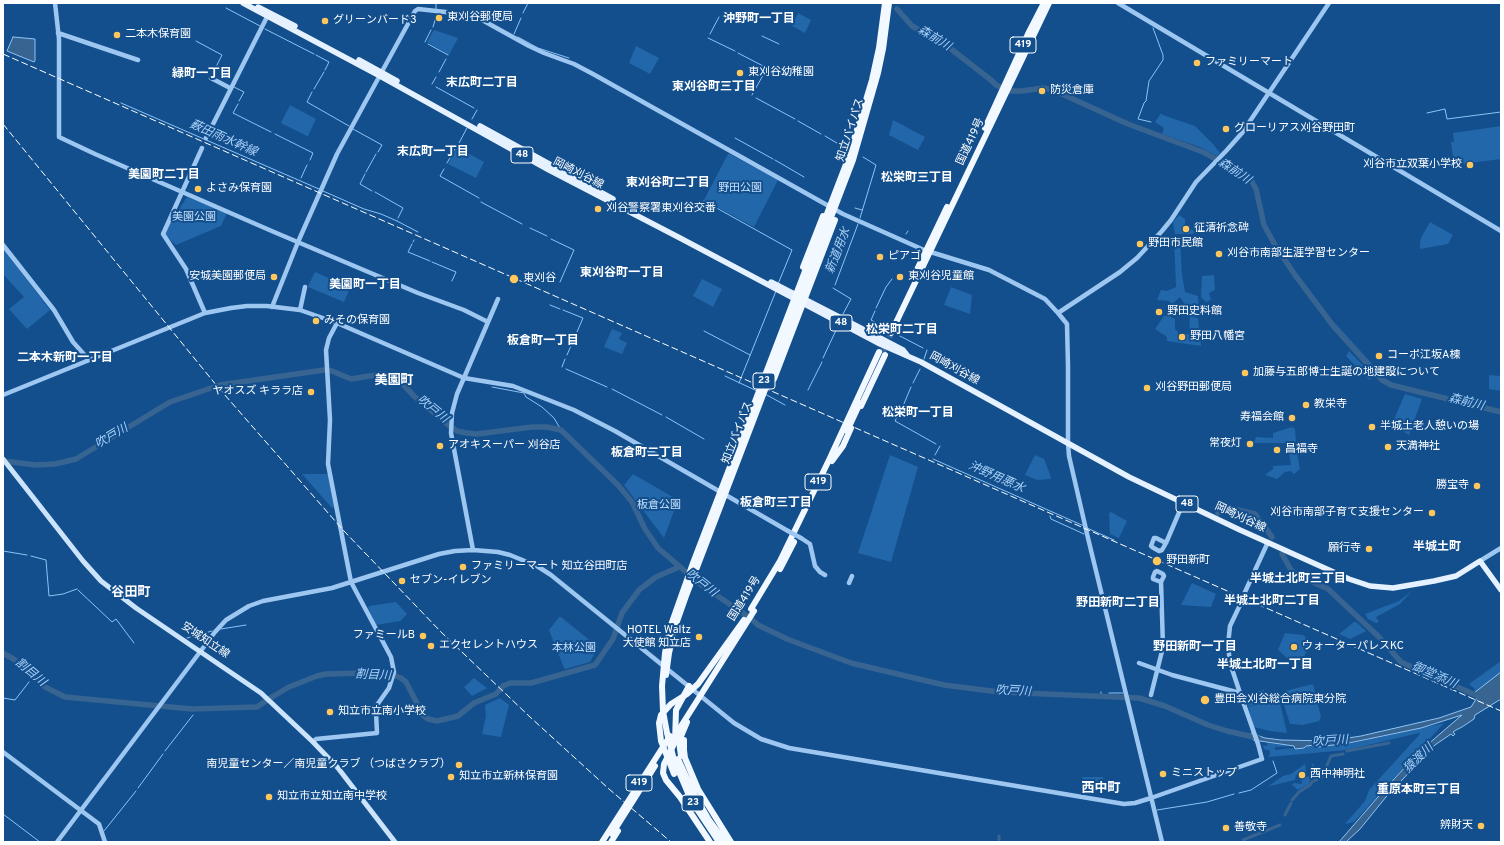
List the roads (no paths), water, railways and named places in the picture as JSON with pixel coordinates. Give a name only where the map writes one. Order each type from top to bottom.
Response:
[{"type":"highway","name":"知立バイパス","points":[[851,159],[879,48],[885,3]]},
{"type":"highway","name":"知立バイパス","points":[[720,842],[691,800],[674,760],[668,740],[663,711],[663,669],[671,625],[851,159],[878,73],[883,49],[889,3]]},
{"type":"highway","name":"国道419号","points":[[928,252],[1044,3]]},
{"type":"highway","name":"国道419号","points":[[889,332],[1002,101],[1004,89],[1049,3]]},
{"type":"highway","points":[[746,434],[747,414],[843,166],[851,159]]},
{"type":"highway","points":[[746,434],[760,415],[835,220],[852,169],[851,159]]},
{"type":"highway","name":"国道419号","points":[[611,842],[670,739],[736,640],[752,610],[784,561],[880,353]]},
{"type":"highway","name":"知立バイパス","points":[[725,842],[709,820],[695,796],[678,759],[668,722],[666,688],[669,653],[677,621],[746,434]]},
{"type":"highway","name":"国道419号","points":[[611,832],[744,620],[752,610]]},
{"type":"highway","points":[[715,842],[693,810],[674,774],[661,741],[659,723],[661,715],[665,710],[698,684],[744,620]]},
{"type":"highway","points":[[730,842],[700,798],[681,756],[679,741],[686,724],[722,666],[736,640]]},
{"type":"highway","points":[[690,686],[676,710],[675,742],[663,768],[666,780],[680,796],[710,842]]},
{"type":"highway","points":[[684,740],[685,758],[698,789],[730,842]]},
{"type":"highway","name":"国道419号","points":[[602,842],[636,798]]},
{"type":"highway","name":"419","points":[[606,842],[611,832]]},
{"type":"main road","name":"岡崎刈谷線","points":[[243,3],[269,14]]},
{"type":"main road","name":"岡崎刈谷線","points":[[251,3],[381,74],[549,170],[903,350],[908,356],[1129,477],[1268,542],[1358,582],[1382,588],[1403,587],[1456,576],[1480,561]]},
{"type":"main road","name":"安城知立線","points":[[3,460],[83,561],[101,581],[136,608],[246,682],[269,700],[338,768],[394,842]]},
{"type":"main road","points":[[1480,561],[1501,590]]},
{"type":"street","points":[[54,3],[58,33],[59,136],[95,154],[418,293],[464,310],[488,322]]},
{"type":"street","points":[[272,307],[298,242],[337,154],[415,11],[418,9],[418,3]]},
{"type":"street","points":[[1118,3],[1501,232]]},
{"type":"street","points":[[1058,313],[1120,272],[1140,254],[1171,220],[1196,182],[1242,133],[1329,3]]},
{"type":"street","points":[[418,9],[473,15],[515,39],[544,53],[574,64],[593,74],[843,214],[928,252],[989,270],[1044,299],[1058,313],[1067,324],[1069,389],[1068,444],[1071,466],[1162,842]]},
{"type":"street","points":[[206,138],[230,88],[269,14]]},
{"type":"street","points":[[58,33],[138,60]]},
{"type":"street","points":[[211,78],[230,88]]},
{"type":"street","points":[[202,148],[163,234],[186,269],[205,313]]},
{"type":"street","points":[[3,245],[54,310],[73,342],[89,360]]},
{"type":"street","points":[[300,310],[305,287]]},
{"type":"street","points":[[473,550],[451,433],[453,404],[498,299]]},
{"type":"street","points":[[3,395],[205,313],[247,306],[300,310],[336,323],[464,378],[513,386],[593,419],[810,544],[815,566],[825,575]]},
{"type":"street","points":[[313,742],[316,739],[377,733],[377,705],[389,688],[394,675],[392,656],[351,582],[328,464],[330,420],[327,343],[336,323]]},
{"type":"street","points":[[1166,543],[1184,502]]},
{"type":"street","points":[[1245,592],[1268,542]]},
{"type":"street","points":[[1480,561],[1501,548]]},
{"type":"street","points":[[57,842],[222,623],[249,606],[318,592],[439,554],[455,551],[489,550],[510,555],[537,566],[551,575],[613,624],[719,711],[761,739],[787,747],[1113,802],[1135,803],[1260,761],[1262,759],[1230,664],[1228,645],[1230,626],[1240,605]]},
{"type":"street","points":[[849,583],[852,576]]},
{"type":"street","points":[[1151,695],[1163,647],[1161,582]]},
{"type":"street","points":[[1139,663],[1158,670],[1240,693]]},
{"type":"street","points":[[3,752],[100,826],[104,842]]},
{"type":"water","points":[[13,37],[35,39],[34,62],[7,51]]},
{"type":"water","name":"猿渡川","points":[[1501,672],[1501,699],[1475,715],[1474,719],[1453,732],[1455,734],[1453,736],[1451,734],[1435,745],[1386,797],[1360,829],[1346,842],[1339,842],[1384,790],[1419,752],[1462,715],[1421,728],[1349,743],[1318,747],[1315,745],[1306,746],[1304,748],[1295,749],[1294,746],[1253,740],[1251,733],[1265,738],[1281,740],[1328,741],[1361,736],[1439,718],[1471,707],[1478,696],[1473,695],[1474,693]]},
{"type":"waterway","points":[[436,3],[436,9]]},
{"type":"waterway","points":[[523,13],[528,3]]},
{"type":"waterway","points":[[226,8],[260,26]]},
{"type":"waterway","name":"森前川","points":[[897,9],[912,26],[946,45],[996,85],[1009,91],[1043,88],[1053,90],[1128,124],[1203,152],[1251,180],[1256,189],[1264,225],[1275,245],[1295,275],[1334,327],[1382,380],[1391,385],[1501,412]]},
{"type":"waterway","points":[[433,27],[437,14]]},
{"type":"waterway","name":"新道用水","points":[[710,34],[719,17]]},
{"type":"waterway","points":[[514,34],[521,18]]},
{"type":"waterway","points":[[1151,122],[1138,119],[1146,101],[1149,81],[1163,60],[1163,55],[1153,28]]},
{"type":"waterway","points":[[265,29],[314,54]]},
{"type":"waterway","points":[[425,42],[431,30]]},
{"type":"waterway","name":"沖野用悪水","points":[[762,36],[779,44]]},
{"type":"waterway","points":[[518,37],[538,48],[569,58]]},
{"type":"waterway","name":"新道用水","points":[[708,38],[735,51]]},
{"type":"waterway","points":[[196,41],[222,55],[214,71]]},
{"type":"waterway","points":[[428,44],[448,55]]},
{"type":"waterway","name":"新道用水","points":[[738,53],[767,68],[752,95]]},
{"type":"waterway","points":[[316,55],[329,62],[325,70]]},
{"type":"waterway","points":[[439,72],[446,59]]},
{"type":"waterway","points":[[314,89],[324,72]]},
{"type":"waterway","points":[[432,84],[436,77]]},
{"type":"waterway","points":[[234,87],[244,92],[239,101]]},
{"type":"waterway","points":[[436,87],[474,108]]},
{"type":"waterway","points":[[312,92],[307,102],[349,126]]},
{"type":"waterway","name":"新道用水","points":[[756,98],[795,119]]},
{"type":"waterway","name":"薮田雨水幹線","points":[[121,103],[319,189]]},
{"type":"waterway","points":[[238,104],[233,113],[271,132]]},
{"type":"waterway","points":[[1427,113],[1445,109],[1447,119],[1501,112]]},
{"type":"waterway","points":[[472,119],[477,110]]},
{"type":"waterway","name":"新道用水","points":[[798,121],[821,134]]},
{"type":"waterway","points":[[459,143],[467,128]]},
{"type":"waterway","points":[[353,129],[382,145],[378,152]]},
{"type":"waterway","points":[[275,134],[313,153],[310,160]]},
{"type":"waterway","name":"新道用水","points":[[825,136],[842,146]]},
{"type":"waterway","name":"沖野用悪水","points":[[735,138],[773,159]]},
{"type":"waterway","points":[[447,163],[456,147]]},
{"type":"waterway","points":[[366,172],[376,154]]},
{"type":"waterway","name":"新道用水","points":[[860,218],[876,165],[863,157]]},
{"type":"waterway","name":"沖野用悪水","points":[[775,160],[804,177]]},
{"type":"waterway","points":[[301,178],[307,165]]},
{"type":"waterway","points":[[444,169],[440,176],[479,198]]},
{"type":"waterway","points":[[365,174],[360,184],[372,191]]},
{"type":"waterway","name":"薮田雨水幹線","points":[[323,191],[364,209],[397,221]]},
{"type":"waterway","points":[[375,192],[403,208],[398,218]]},
{"type":"waterway","points":[[704,201],[792,250],[778,284]]},
{"type":"waterway","points":[[481,202],[522,224]]},
{"type":"waterway","name":"沖野用悪水","points":[[855,208],[862,210]]},
{"type":"waterway","points":[[397,221],[418,232]]},
{"type":"waterway","name":"新道用水","points":[[835,285],[858,224]]},
{"type":"waterway","points":[[530,228],[547,236]]},
{"type":"waterway","points":[[551,239],[574,250],[560,282]]},
{"type":"waterway","points":[[412,244],[408,252],[430,261]]},
{"type":"waterway","points":[[432,262],[456,272],[452,281]]},
{"type":"waterway","name":"沖野用悪水","points":[[876,308],[886,287],[892,279]]},
{"type":"waterway","name":"新道用水","points":[[833,288],[851,299],[843,314]]},
{"type":"waterway","points":[[739,383],[776,291]]},
{"type":"waterway","points":[[550,305],[560,309]]},
{"type":"waterway","points":[[563,310],[583,318],[567,355]]},
{"type":"waterway","name":"沖野用悪水","points":[[875,311],[871,320],[884,327]]},
{"type":"waterway","name":"新道用水","points":[[823,358],[838,326]]},
{"type":"waterway","points":[[704,331],[750,355]]},
{"type":"waterway","name":"沖野用悪水","points":[[898,335],[923,348]]},
{"type":"waterway","name":"沖野用悪水","points":[[924,359],[927,350]]},
{"type":"waterway","points":[[562,367],[565,359]]},
{"type":"waterway","name":"新道用水","points":[[808,390],[822,362]]},
{"type":"waterway","points":[[566,369],[607,387]]},
{"type":"waterway","name":"沖野用悪水","points":[[913,383],[920,369]]},
{"type":"waterway","name":"吹戸川","points":[[3,461],[36,465],[55,464],[76,459],[170,402],[220,385],[324,370],[332,371],[351,379],[382,374],[389,375],[397,378],[414,396],[457,431],[477,434],[532,427],[547,427],[561,430],[618,485],[632,502],[645,529],[658,548],[700,584],[758,625],[787,639],[851,663],[944,685],[999,692],[1139,698],[1165,706],[1208,725],[1258,738]]},
{"type":"waterway","points":[[725,376],[757,391]]},
{"type":"waterway","points":[[492,387],[524,393],[526,397],[542,407],[554,418],[561,430]]},
{"type":"waterway","name":"沖野用悪水","points":[[903,406],[911,387]]},
{"type":"waterway","points":[[612,389],[662,415]]},
{"type":"waterway","points":[[765,394],[785,405]]},
{"type":"waterway","name":"沖野用悪水","points":[[900,411],[895,421],[936,444]]},
{"type":"waterway","points":[[666,417],[704,439]]},
{"type":"waterway","name":"沖野用悪水","points":[[935,455],[940,446]]},
{"type":"waterway","name":"沖野用悪水","points":[[933,459],[1084,526]]},
{"type":"waterway","name":"御堂添川","points":[[1218,513],[1234,509],[1255,514],[1272,537]]},
{"type":"waterway","name":"沖野用悪水","points":[[1050,516],[1051,519],[1084,534]]},
{"type":"waterway","points":[[1087,528],[1114,540]]},
{"type":"waterway","points":[[3,551],[27,555]]},
{"type":"waterway","name":"御堂添川","points":[[1282,554],[1295,574],[1328,589],[1379,637],[1401,662],[1480,697]]},
{"type":"waterway","points":[[31,556],[46,560],[49,596],[63,594],[77,589]]},
{"type":"waterway","name":"割目川","points":[[3,653],[15,660],[45,687],[65,697],[192,709],[257,707],[289,687],[326,674],[364,673],[393,675],[406,682],[423,715],[428,719],[437,721],[458,716],[474,703],[496,694],[503,686],[510,683],[531,683],[595,665],[613,639],[622,613],[639,590],[656,577],[679,567]]},
{"type":"waterway","points":[[78,590],[112,622],[116,619],[134,643]]},
{"type":"waterway","points":[[221,629],[246,625]]},
{"type":"waterway","points":[[187,638],[212,631]]},
{"type":"waterway","points":[[3,698],[15,700],[29,682]]},
{"type":"waterway","name":"沖野用悪水","points":[[1109,693],[1123,693]]},
{"type":"waterway","points":[[165,751],[193,715]]},
{"type":"waterway","points":[[1347,751],[1389,743]]},
{"type":"waterway","points":[[138,788],[163,754]]},
{"type":"waterway","points":[[1292,800],[1299,792],[1312,782],[1322,777],[1331,756],[1343,754]]},
{"type":"waterway","points":[[1239,793],[1251,790],[1277,773],[1273,761]]},
{"type":"waterway","points":[[104,831],[136,791]]},
{"type":"waterway","points":[[1157,810],[1207,802],[1234,794]]},
{"type":"waterway","points":[[1285,815],[1291,803]]},
{"type":"waterway","points":[[3,814],[40,842]]},
{"type":"waterway","points":[[1243,840],[1280,825]]},
{"type":"waterway","points":[[999,836],[999,842]]},
{"type":"tunnel","points":[[882,354],[891,333]]},
{"type":"tunnel","points":[[1240,605],[1245,592]]},
{"type":"railway","points":[[3,54],[1501,711]]},
{"type":"railway","points":[[3,124],[217,386],[343,530],[442,633],[530,717],[609,789],[671,842]]},
{"type":"place","name":"東刈谷郵便局","points":[[439,18]]},
{"type":"place","name":"グリーンバード3","points":[[325,21]]},
{"type":"place","name":"二本木保育園","points":[[117,35]]},
{"type":"place","name":"ファミリーマート","points":[[1197,63]]},
{"type":"place","name":"東刈谷幼稚園","points":[[740,73]]},
{"type":"place","name":"防災倉庫","points":[[1042,91]]},
{"type":"place","name":"グローリアス刈谷野田町","points":[[1226,129]]},
{"type":"place","name":"刈谷市立双葉小学校","points":[[1470,165]]},
{"type":"place","name":"よさみ保育園","points":[[198,189]]},
{"type":"place","name":"刈谷警察署東刈谷交番","points":[[598,209]]},
{"type":"place","name":"征清祈念碑","points":[[1186,229]]},
{"type":"place","name":"野田市民館","points":[[1140,244]]},
{"type":"place","name":"刈谷市南部生涯学習センター","points":[[1219,254]]},
{"type":"place","name":"ピアゴ","points":[[880,257]]},
{"type":"place","name":"安城美園郵便局","points":[[274,277]]},
{"type":"place","name":"東刈谷児童館","points":[[900,277]]},
{"type":"place","name":"東刈谷","points":[[514,279]]},
{"type":"place","name":"野田史料館","points":[[1159,312]]},
{"type":"place","name":"みその保育園","points":[[316,321]]},
{"type":"place","name":"野田八幡宮","points":[[1182,337]]},
{"type":"place","name":"コーポ江坂A棟","points":[[1379,356]]},
{"type":"place","name":"加藤与五郎博士生誕の地建設について","points":[[1245,373]]},
{"type":"place","name":"刈谷野田郵便局","points":[[1147,388]]},
{"type":"place","name":"ヤオスズ キララ店","points":[[311,392]]},
{"type":"place","name":"教栄寺","points":[[1306,405]]},
{"type":"place","name":"寿福会館","points":[[1292,418]]},
{"type":"place","name":"半城土老人憩いの場","points":[[1372,427]]},
{"type":"place","name":"常夜灯","points":[[1250,444]]},
{"type":"place","name":"アオキスーパー 刈谷店","points":[[440,446]]},
{"type":"place","name":"天満神社","points":[[1388,447]]},
{"type":"place","name":"昌福寺","points":[[1277,450]]},
{"type":"place","name":"勝宝寺","points":[[1477,486]]},
{"type":"place","name":"刈谷市南部子育て支援センター","points":[[1432,513]]},
{"type":"place","name":"願行寺","points":[[1369,549]]},
{"type":"place","name":"野田新町","points":[[1157,561]]},
{"type":"place","name":"ファミリーマート 知立谷田町店","points":[[463,567]]},
{"type":"place","name":"セブン-イレブン","points":[[402,581]]},
{"type":"place","name":"ファミールB","points":[[423,636]]},
{"type":"place","name":"HOTEL Waltz 大使館 知立店","points":[[699,637]]},
{"type":"place","name":"エクセレントハウス","points":[[431,646]]},
{"type":"place","name":"ウォーターパレスKC","points":[[1294,647]]},
{"type":"place","name":"豊田会刈谷総合病院東分院","points":[[1205,700]]},
{"type":"place","name":"知立市立南小学校","points":[[330,712]]},
{"type":"place","name":"南児童センター／南児童クラブ （つばさクラブ）","points":[[459,765]]},
{"type":"place","name":"ミニストップ","points":[[1163,774]]},
{"type":"place","name":"西中神明社","points":[[1302,775]]},
{"type":"place","name":"知立市立新林保育園","points":[[451,777]]},
{"type":"place","name":"知立市立知立南中学校","points":[[269,797]]},
{"type":"place","name":"辨財天","points":[[1481,826]]},
{"type":"place","name":"善敬寺","points":[[1226,828]]},
{"type":"district","name":"沖野町一丁目","points":[[759,20]]},
{"type":"district","name":"緑町一丁目","points":[[202,75]]},
{"type":"district","name":"末広町二丁目","points":[[482,84]]},
{"type":"district","name":"東刈谷町三丁目","points":[[714,88]]},
{"type":"district","name":"末広町一丁目","points":[[433,153]]},
{"type":"district","name":"美園町二丁目","points":[[164,176]]},
{"type":"district","name":"松栄町三丁目","points":[[917,179]]},
{"type":"district","name":"東刈谷町二丁目","points":[[668,184]]},
{"type":"district","name":"東刈谷町一丁目","points":[[622,274]]},
{"type":"district","name":"美園町一丁目","points":[[365,286]]},
{"type":"district","name":"松栄町二丁目","points":[[902,331]]},
{"type":"district","name":"板倉町一丁目","points":[[543,342]]},
{"type":"district","name":"二本木新町一丁目","points":[[65,359]]},
{"type":"district","name":"美園町","points":[[394,381]]},
{"type":"district","name":"松栄町一丁目","points":[[918,414]]},
{"type":"district","name":"板倉町二丁目","points":[[647,454]]},
{"type":"district","name":"板倉町三丁目","points":[[776,504]]},
{"type":"district","name":"半城土町","points":[[1437,548]]},
{"type":"district","name":"半城土北町三丁目","points":[[1298,580]]},
{"type":"district","name":"谷田町","points":[[131,593]]},
{"type":"district","name":"半城土北町二丁目","points":[[1272,602]]},
{"type":"district","name":"野田新町二丁目","points":[[1118,604]]},
{"type":"district","name":"野田新町一丁目","points":[[1195,648]]},
{"type":"district","name":"半城土北町一丁目","points":[[1265,666]]},
{"type":"district","name":"西中町","points":[[1101,789]]},
{"type":"district","name":"重原本町三丁目","points":[[1419,791]]},
{"type":"park label","name":"野田公園","points":[[740,189]]},
{"type":"park label","name":"美園公園","points":[[194,218]]},
{"type":"park label","name":"板倉公園","points":[[659,506]]},
{"type":"park label","name":"本林公園","points":[[574,649]]}]
